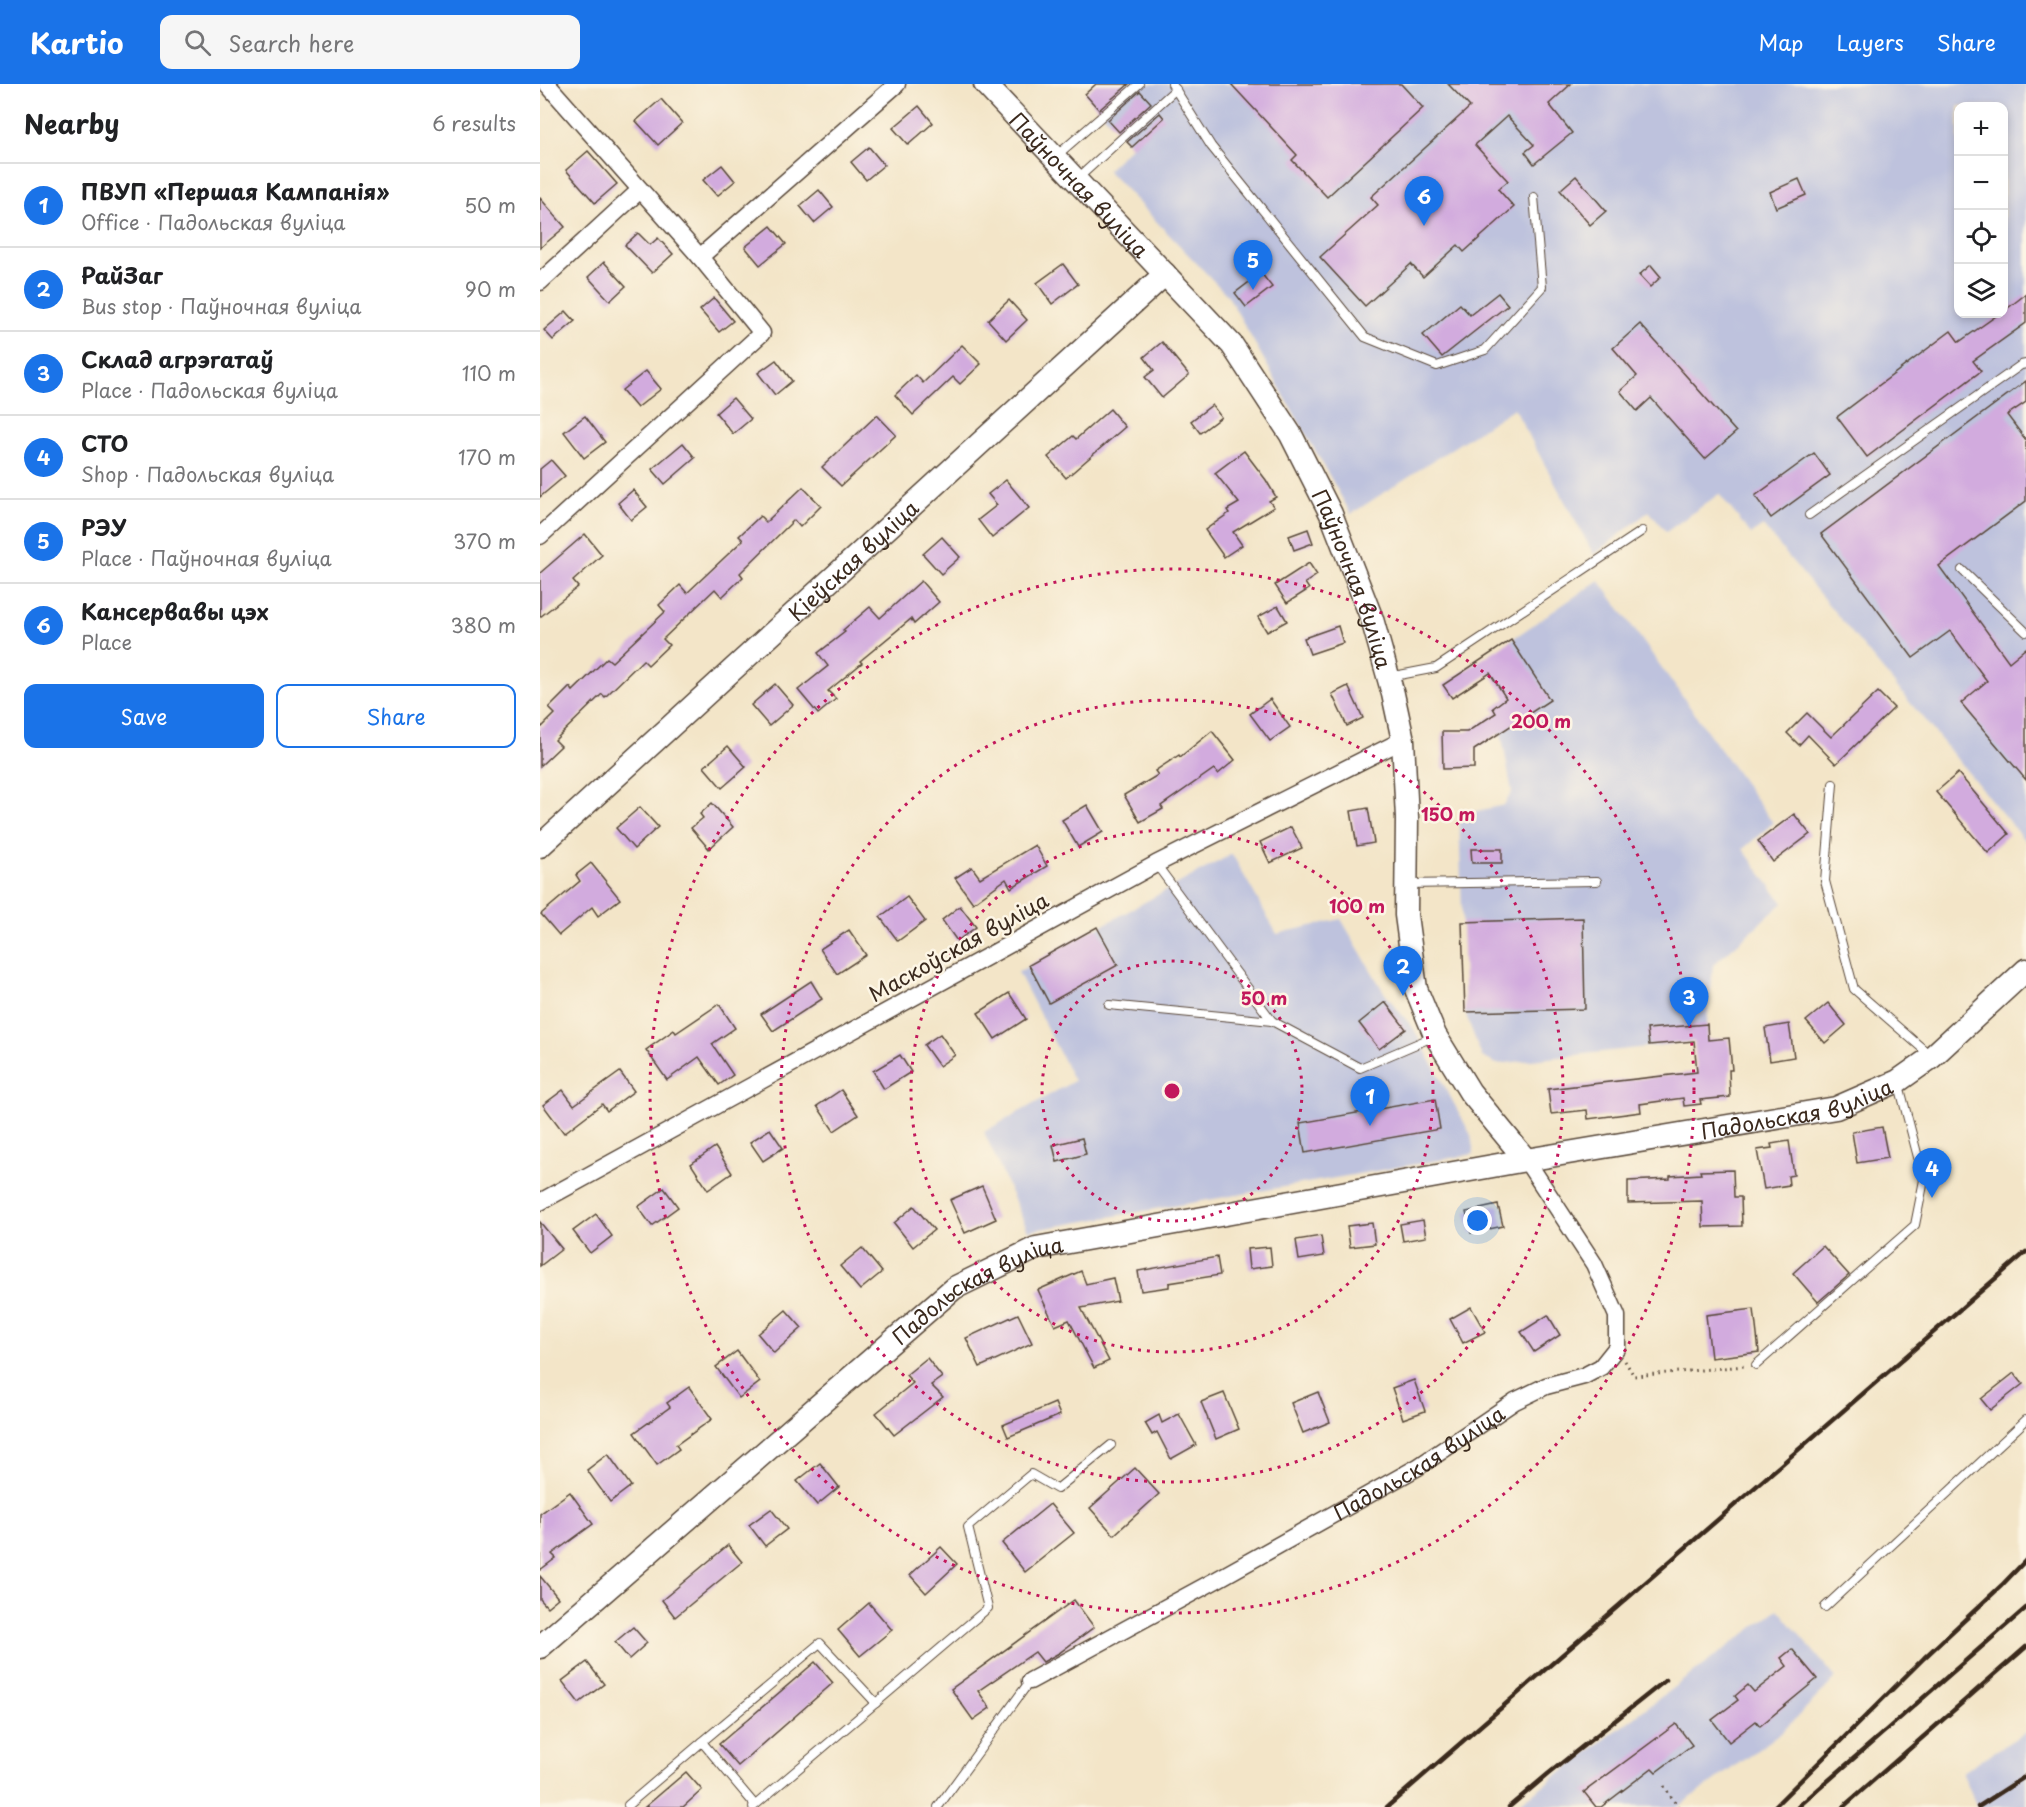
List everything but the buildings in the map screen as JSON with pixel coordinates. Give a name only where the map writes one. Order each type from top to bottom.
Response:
[{"type":"street","points":[[540,536],[762,333],[700,257],[547,84]]},
{"type":"street","points":[[700,257],[897,84]]},
{"type":"street","name":"Паўночная вуліца","points":[[985,84],[1233,345],[1292,435],[1331,514],[1372,619],[1403,740],[1407,818],[1406,915],[1416,989],[1435,1035],[1470,1092],[1526,1160]]},
{"type":"street","points":[[540,282],[640,190]]},
{"type":"street","name":"Кіеўская вуліца","points":[[540,846],[1165,274]]},
{"type":"street","name":"Маскоўская вуліца","points":[[540,1202],[1156,864],[1403,740]]},
{"type":"street","name":"Падольская вуліца","points":[[540,1647],[954,1288],[1036,1248],[1836,1107],[1898,1081],[1932,1057],[2026,970]]},
{"type":"street","points":[[1526,1160],[1594,1264],[1617,1316],[1617,1347]]},
{"type":"street","name":"Падольская вуліца","points":[[1030,1681],[1218,1580],[1418,1467],[1515,1401],[1546,1386],[1584,1376],[1601,1367],[1617,1347]]},
{"type":"lane","points":[[1055,158],[1139,84]]},
{"type":"lane","points":[[1076,180],[1174,86],[1211,146],[1365,337],[1437,366],[1485,350],[1542,287],[1534,197]]},
{"type":"lane","points":[[1809,515],[2021,365],[2026,364]]},
{"type":"lane","points":[[1388,677],[1436,668],[1642,531]]},
{"type":"lane","points":[[1962,570],[2026,632]]},
{"type":"lane","points":[[1833,784],[1825,881],[1854,989],[1932,1057]]},
{"type":"lane","points":[[1156,864],[1272,1021]]},
{"type":"lane","points":[[1407,884],[1597,881]]},
{"type":"lane","points":[[1109,1005],[1272,1021],[1360,1068],[1435,1035]]},
{"type":"lane","points":[[1756,1365],[1915,1225],[1923,1180],[1898,1081]]},
{"type":"lane","points":[[1825,1607],[2026,1420]]},
{"type":"lane","points":[[702,1742],[754,1806],[988,1608],[968,1527],[1031,1474],[1057,1489],[1111,1445]]},
{"type":"lane","points":[[628,1805],[820,1643],[876,1702]]},
{"type":"lane","points":[[938,1807],[1030,1681]]},
{"type":"path","points":[[1617,1347],[1634,1376],[1756,1365]]},
{"type":"path","points":[[1664,1786],[1678,1807]]},
{"type":"shaded area","points":[[1096,84],[2026,84],[2026,842],[1763,526],[1751,534],[1719,494],[1666,532],[1649,511],[1594,555],[1514,408],[1351,514],[1228,296],[1107,170],[1132,146],[1085,94]]},
{"type":"shaded area","points":[[1599,580],[1773,823],[1743,849],[1783,903],[1713,965],[1707,1021],[1708,1040],[1497,1064],[1482,1057],[1465,1012],[1459,815],[1504,805],[1512,792],[1501,732],[1550,700],[1511,640]]},
{"type":"shaded area","points":[[1232,854],[1277,934],[1341,919],[1385,994],[1413,1028],[1471,1135],[1474,1154],[1028,1231],[984,1132],[1074,1081],[1018,972]]},
{"type":"shaded area","points":[[1778,1609],[1836,1678],[1781,1733],[1678,1807],[1516,1806]]},
{"type":"shaded area","points":[[2026,1732],[2026,1807],[1977,1807],[1962,1772]]},
{"type":"railway","points":[[1387,1807],[2026,1252]]},
{"type":"railway","points":[[1774,1807],[2026,1560]]},
{"type":"railway","points":[[1798,1807],[2026,1608]]},
{"type":"railway","points":[[1843,1807],[2026,1647]]},
{"type":"railway","points":[[1509,1807],[1666,1680]]},
{"type":"railway","points":[[1978,1807],[2026,1776]]},
{"type":"place","name":"Кансервавы цэх","points":[[1424,226]]},
{"type":"place","name":"РЭУ","points":[[1253,290]]},
{"type":"place","name":"РайЗаг","points":[[1403,996]]},
{"type":"place","name":"Склад агрэгатаў","points":[[1689,1027]]},
{"type":"place","name":"ПВУП «Першая Кампанія»","points":[[1370,1126]]},
{"type":"place","name":"СТО","points":[[1932,1198]]}]
